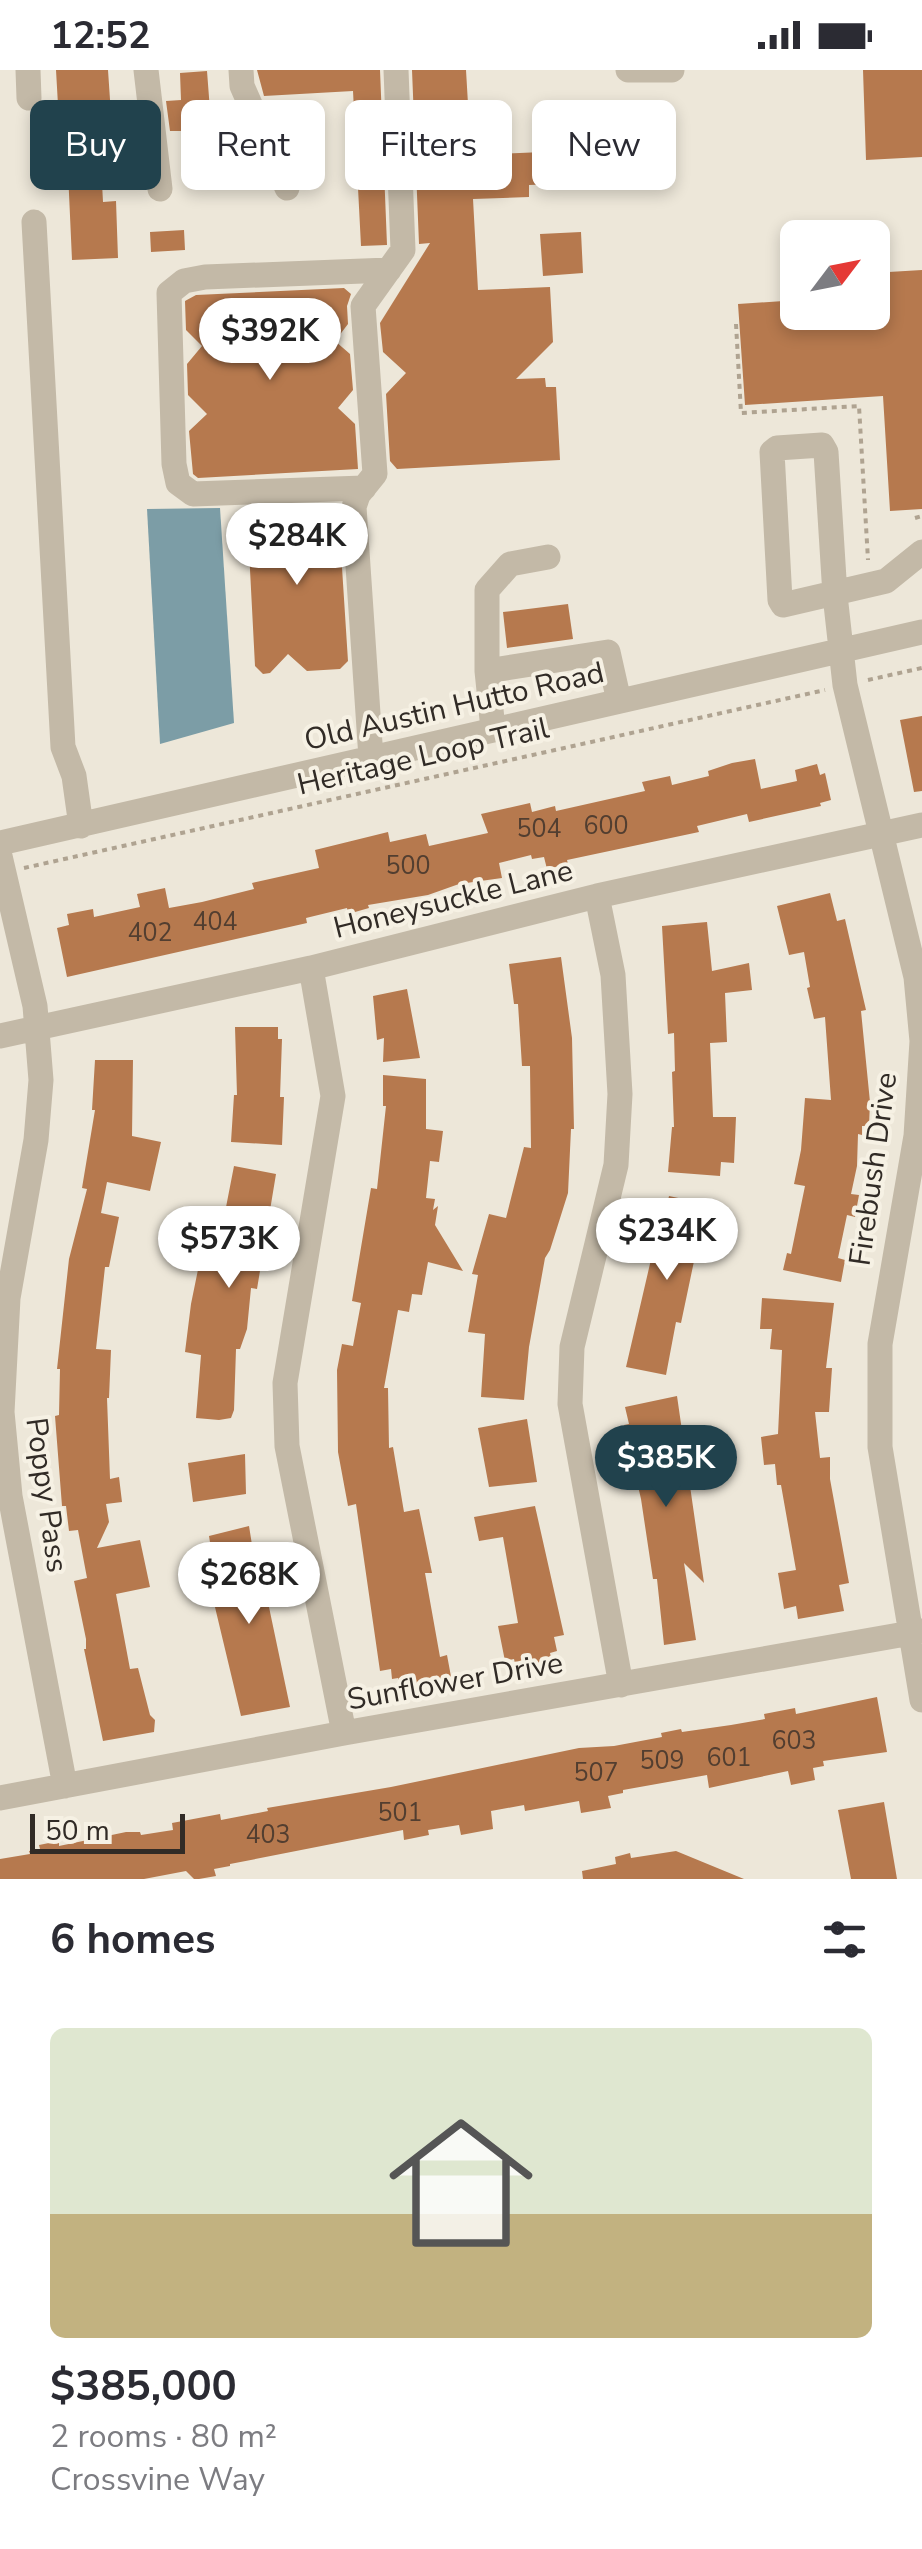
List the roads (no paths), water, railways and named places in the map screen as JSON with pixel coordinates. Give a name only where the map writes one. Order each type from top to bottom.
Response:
[{"type":"street","points":[[28,70],[29,98]]},
{"type":"street","points":[[146,70],[150,100]]},
{"type":"street","points":[[241,70],[248,100]]},
{"type":"street","points":[[371,758],[354,507],[375,474],[363,306],[403,250],[396,70]]},
{"type":"street","points":[[628,70],[672,70]]},
{"type":"street","points":[[34,222],[63,747],[74,776],[81,826]]},
{"type":"street","points":[[364,488],[193,494],[184,488],[176,477],[174,464],[169,293],[184,281],[204,277],[389,270]]},
{"type":"street","points":[[835,595],[826,452],[822,445],[777,448],[772,452],[783,605],[835,595],[886,581],[922,552]]},
{"type":"street","points":[[493,730],[486,590],[510,564],[548,557]]},
{"type":"street","name":"Firebush Drive","points":[[835,595],[845,685],[916,977],[922,1041],[916,1136],[880,1344],[880,1448],[916,1633],[922,1700]]},
{"type":"street","name":"Old Austin Hutto Road","points":[[0,844],[922,632]]},
{"type":"street","points":[[488,672],[608,652],[618,702]]},
{"type":"street","name":"Honeysuckle Lane","points":[[0,1036],[311,968],[597,896],[922,824]]},
{"type":"street","name":"Poppy Pass","points":[[0,856],[38,1028],[40,1080],[36,1140],[8,1298],[2,1412],[10,1496],[65,1786]]},
{"type":"street","points":[[597,896],[613,975],[620,1094],[616,1165],[572,1347],[570,1404],[620,1685]]},
{"type":"street","points":[[311,968],[334,1096],[284,1383],[286,1446],[344,1733]]},
{"type":"street","name":"Sunflower Drive","points":[[0,1798],[916,1633]]},
{"type":"water","points":[[220,508],[234,723],[160,744],[147,509]]}]
